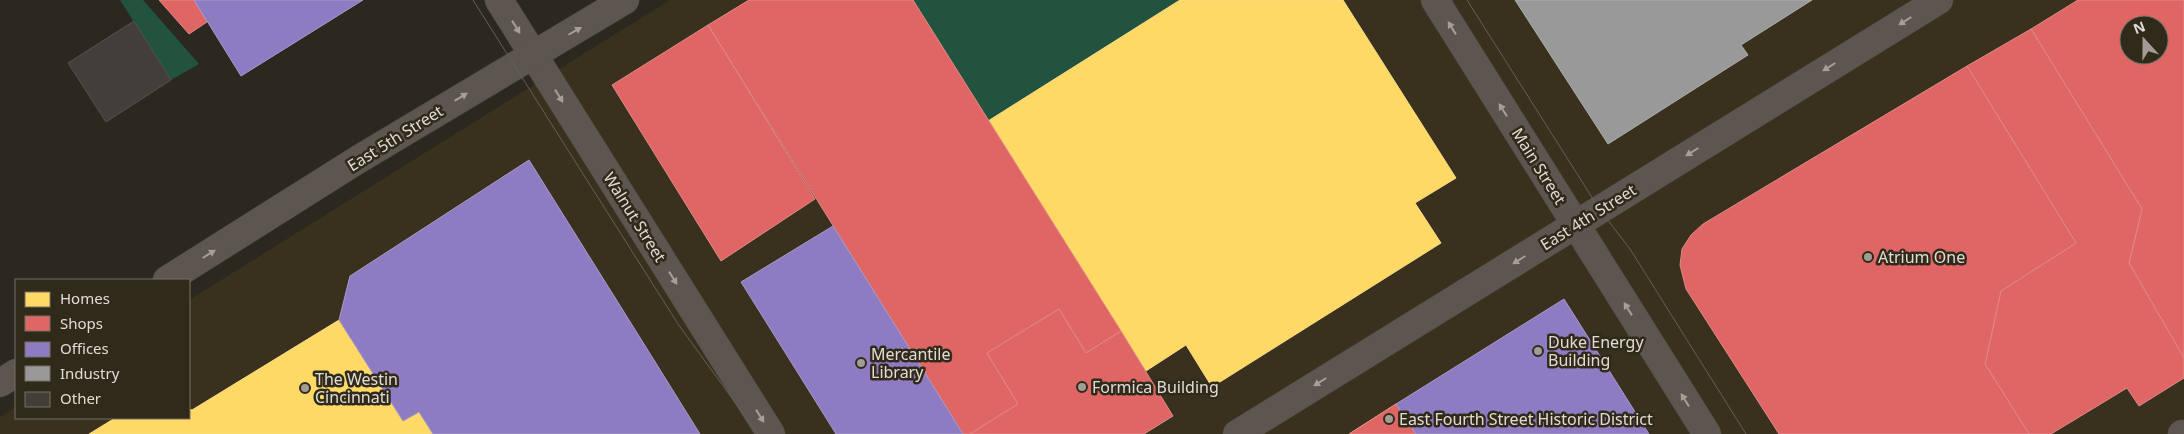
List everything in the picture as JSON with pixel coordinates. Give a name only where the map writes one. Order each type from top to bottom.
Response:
[{"type":"street","name":"Walnut Street","points":[[499,0],[771,434]]},
{"type":"street","name":"East 5th Street","points":[[169,279],[359,159],[625,0]]},
{"type":"street","name":"Main Street","points":[[1435,0],[1707,434]]},
{"type":"street","name":"East 4th Street","points":[[1237,434],[1939,0]]},
{"type":"street","points":[[0,383],[15,374]]},
{"type":"shaded area","points":[[670,0],[2184,0],[2184,434],[0,434],[0,417],[15,408],[15,419],[190,419],[190,299]]},
{"type":"green space","points":[[120,0],[143,0],[199,64],[171,80]]},
{"type":"green space","points":[[913,0],[1180,0],[988,121]]},
{"type":"building: Homes","points":[[1180,0],[1343,0],[1456,178],[1415,203],[1441,243],[1212,387],[1186,345],[1146,371],[988,121]]},
{"type":"building: Homes","name":"The Westin Cincinnati","points":[[339,320],[403,421],[419,412],[433,434],[89,434],[113,419],[190,419],[190,409],[192,410]]},
{"type":"building: Shops","points":[[159,0],[194,0],[207,22],[189,34]]},
{"type":"building: Shops","points":[[749,0],[913,0],[1121,331],[1086,353],[1059,309],[987,353],[1018,404],[970,434],[963,434],[708,25]]},
{"type":"building: Shops","points":[[2078,0],[2184,0],[2184,358],[2129,263],[2142,209],[2031,29]]},
{"type":"building: Shops","points":[[708,25],[815,199],[721,261],[612,85]]},
{"type":"building: Shops","points":[[2031,29],[2142,209],[2129,263],[2184,358],[2184,378],[2139,406],[2127,388],[2051,434],[2029,434],[1985,364],[2001,291],[2076,243],[1967,66]]},
{"type":"building: Shops","name":"Atrium One","points":[[1967,66],[2076,243],[2001,291],[1985,364],[2029,434],[1779,434],[1686,289],[1680,265],[1682,249],[1691,235],[1703,224]]},
{"type":"building: Shops","name":"Formica Building","points":[[1059,309],[1086,353],[1121,331],[1173,416],[1144,434],[970,434],[1018,404],[987,353]]},
{"type":"building: Shops","name":"East Fourth Street Historic District","points":[[1396,404],[1416,434],[1349,434]]},
{"type":"building: Shops","name":"East Fourth Street Historic District","points":[[1396,404],[1416,434],[1349,434]]},
{"type":"building: Offices","points":[[194,0],[363,0],[241,76]]},
{"type":"building: Offices","points":[[529,160],[700,434],[433,434],[419,412],[403,421],[339,320],[350,276]]},
{"type":"building: Offices","points":[[833,226],[963,434],[836,434],[741,282]]},
{"type":"building: Offices","name":"Duke Energy Building","points":[[1564,299],[1649,434],[1416,434],[1396,404]]},
{"type":"building: Industry","points":[[1515,0],[1812,0],[1741,45],[1748,55],[1608,144]]},
{"type":"building: Other","points":[[134,21],[171,80],[106,122],[68,63]]},
{"type":"tram line","points":[[473,0],[678,324],[758,434]]},
{"type":"tram line","points":[[1467,0],[1600,210],[1630,249],[1746,434]]},
{"type":"place","name":"Atrium One","points":[[1868,257]]},
{"type":"place","name":"Duke Energy Building","points":[[1538,351]]},
{"type":"place","name":"Mercantile Library","points":[[861,363]]},
{"type":"place","name":"Formica Building","points":[[1082,387]]},
{"type":"place","name":"The Westin Cincinnati","points":[[305,388]]},
{"type":"place","name":"East Fourth Street Historic District","points":[[1389,419]]}]
